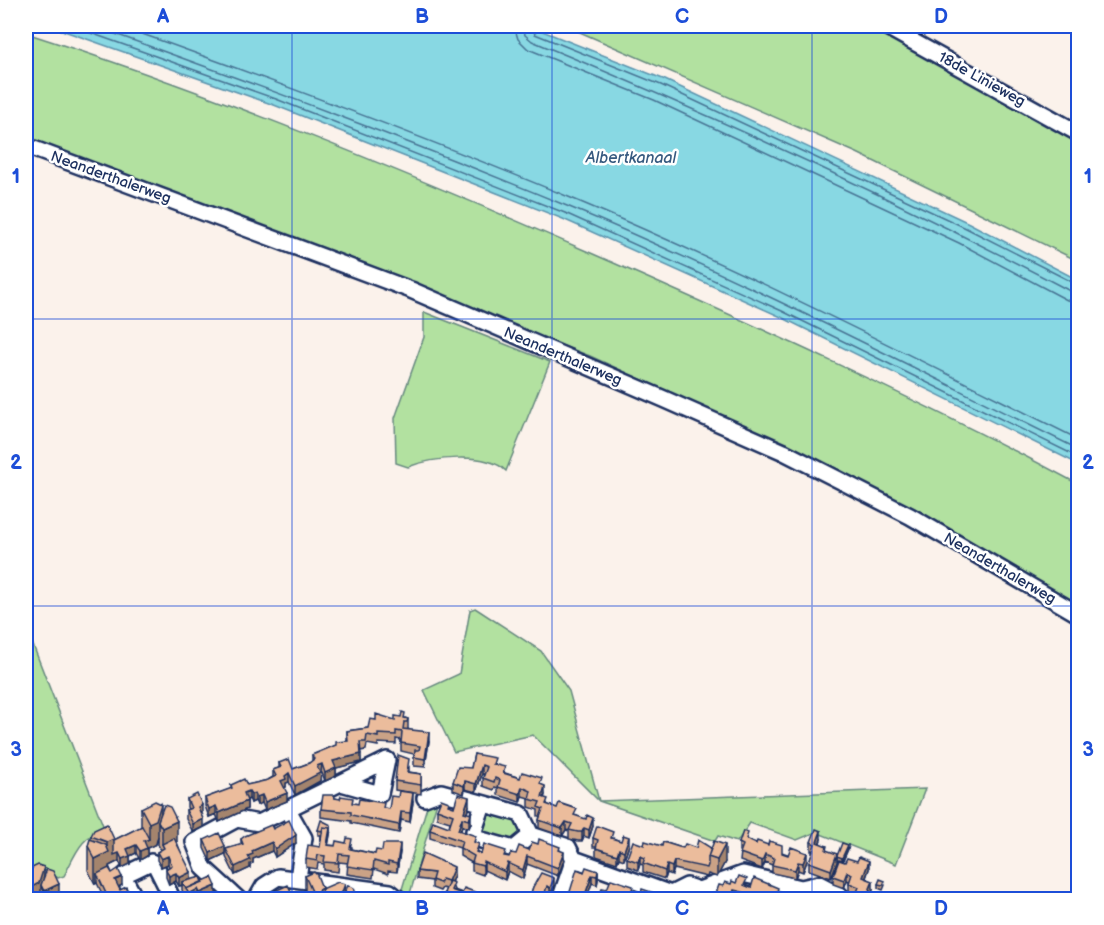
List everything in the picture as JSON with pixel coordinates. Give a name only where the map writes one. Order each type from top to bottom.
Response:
[{"type":"street","name":"18de Linieweg","points":[[885,26],[1078,132]]},
{"type":"street","name":"Neanderthalerweg","points":[[26,146],[411,290],[784,452],[910,516],[1078,614]]},
{"type":"street","points":[[239,900],[204,868],[194,842],[237,819],[259,823],[341,783]]},
{"type":"street","points":[[425,798],[441,792],[483,804],[491,803],[521,814],[531,835],[568,847],[574,859],[671,894],[687,886],[700,895],[743,874],[799,894],[819,884],[840,895],[838,900]]},
{"type":"street","points":[[483,804],[474,831],[478,839],[514,849],[531,835]]},
{"type":"street","points":[[287,808],[304,838],[298,878]]},
{"type":"street","points":[[560,900],[574,859]]},
{"type":"street","points":[[136,900],[124,878],[126,874],[151,862],[155,864],[173,900]]},
{"type":"street","points":[[256,900],[270,880],[278,877],[390,892],[400,900]]},
{"type":"green space","points":[[566,26],[874,26],[1078,136],[1078,261],[857,153]]},
{"type":"green space","points":[[26,33],[238,107],[515,220],[833,362],[956,421],[1078,484],[1078,607],[719,415],[590,356],[26,144]]},
{"type":"green space","points":[[424,312],[550,362],[506,471],[497,465],[472,459],[444,459],[408,467],[396,463],[395,418],[424,337]]},
{"type":"green space","points":[[475,608],[541,651],[569,691],[599,801],[533,735],[454,752],[424,690],[459,674],[470,610]]},
{"type":"green space","points":[[26,627],[106,833],[98,833],[85,841],[79,847],[64,876],[58,878],[40,867],[26,873]]},
{"type":"green space","points":[[925,789],[896,864],[816,832],[797,840],[750,823],[737,842],[718,836],[715,841],[599,801]]},
{"type":"green space","points":[[439,795],[409,897],[402,889],[429,800]]},
{"type":"green space","points":[[486,811],[519,818],[523,825],[517,840],[510,843],[483,835],[480,831]]},
{"type":"water","name":"Albertkanaal","points":[[50,26],[530,26],[663,79],[969,223],[1078,280],[1078,464],[779,316],[563,219],[274,105]]},
{"type":"building","points":[[402,712],[405,713],[404,718],[408,719],[404,722],[403,729],[429,732],[425,759],[414,757],[415,750],[419,750],[420,746],[401,743],[402,732],[396,731],[396,735],[378,734],[378,737],[367,735],[366,742],[360,742],[361,754],[333,761],[336,768],[325,773],[322,764],[317,766],[320,773],[295,786],[289,773],[285,776],[286,779],[281,781],[287,793],[265,802],[262,795],[257,797],[255,793],[251,794],[249,791],[244,793],[247,801],[219,813],[216,806],[209,809],[205,798],[232,788],[231,785],[244,779],[247,785],[268,780],[276,776],[273,770],[281,767],[279,763],[289,759],[293,769],[309,763],[314,759],[312,755],[336,745],[336,742],[348,741],[347,731],[368,728],[370,719],[376,720],[376,714],[395,720],[395,716],[401,717]]},
{"type":"building","points":[[474,754],[495,758],[493,764],[505,767],[503,773],[520,778],[522,772],[542,778],[540,784],[545,786],[542,797],[548,799],[546,804],[557,808],[559,803],[577,809],[574,815],[586,819],[587,815],[593,818],[589,830],[584,828],[582,832],[578,832],[569,830],[572,824],[566,822],[562,828],[539,820],[543,809],[538,807],[540,802],[529,799],[531,791],[522,787],[520,794],[498,787],[500,780],[495,778],[494,782],[483,778],[487,767],[482,765],[476,784],[465,781],[464,786],[453,782],[458,767],[471,768]]},
{"type":"building","points":[[398,755],[409,759],[407,772],[421,774],[421,785],[395,781]]},
{"type":"building","points":[[399,791],[413,793],[410,813],[401,812],[399,825],[351,815],[351,812],[321,809],[323,795],[335,795],[334,798],[340,799],[341,796],[353,798],[352,803],[358,804],[359,799],[384,803],[383,808],[389,809],[391,796],[398,797]]},
{"type":"building","points":[[197,794],[202,805],[198,807],[203,819],[193,824],[186,810],[191,808],[187,799]]},
{"type":"building","points":[[458,794],[469,797],[464,812],[471,814],[469,820],[462,818],[458,830],[476,836],[474,842],[479,844],[476,852],[481,854],[484,844],[506,851],[504,856],[509,857],[511,853],[516,854],[519,846],[529,850],[532,842],[538,844],[539,839],[560,847],[559,850],[564,852],[558,868],[527,856],[523,870],[508,863],[505,872],[484,862],[483,866],[472,863],[474,856],[460,848],[462,841],[430,830],[433,821],[449,827],[453,815],[437,809],[441,799],[454,807]]},
{"type":"building","points":[[155,801],[161,804],[156,820],[149,823],[141,808]]},
{"type":"building","points":[[164,805],[170,807],[177,821],[162,828],[158,821]]},
{"type":"building","points":[[289,820],[296,835],[275,849],[272,842],[252,851],[253,854],[248,856],[250,860],[235,867],[226,849],[243,844],[241,839],[245,836],[271,825],[273,829]]},
{"type":"building","points":[[321,820],[331,825],[330,832],[330,828],[323,827],[322,831],[318,830]]},
{"type":"building","points":[[107,824],[114,839],[107,842],[91,836],[94,830]]},
{"type":"building","points":[[142,826],[149,839],[144,841],[147,848],[140,851],[136,845],[127,849],[130,856],[122,859],[119,853],[114,855],[114,840]]},
{"type":"building","points":[[597,826],[613,832],[611,838],[621,841],[623,835],[629,837],[624,851],[619,849],[617,855],[596,848],[598,840],[593,838]]},
{"type":"building","points":[[323,827],[330,828],[327,845],[335,846],[336,841],[346,843],[347,838],[352,839],[350,849],[375,854],[376,850],[382,851],[383,844],[400,844],[397,864],[388,862],[388,865],[374,861],[373,870],[347,866],[349,855],[339,854],[338,863],[324,862],[325,856],[318,855],[317,861],[306,859],[308,845],[320,847]]},
{"type":"building","points":[[816,829],[821,831],[817,842],[827,846],[826,850],[837,854],[831,870],[809,862],[815,844],[811,842]]},
{"type":"building","points":[[743,831],[748,833],[746,839],[756,844],[757,841],[768,845],[769,841],[782,845],[782,853],[788,855],[791,847],[807,853],[803,863],[798,862],[795,870],[772,865],[774,858],[765,854],[762,861],[740,853],[743,845],[739,843]]},
{"type":"building","points":[[219,833],[225,846],[210,853],[204,840]]},
{"type":"building","points":[[174,838],[191,872],[179,878],[176,873],[169,876],[166,869],[172,865],[168,856],[161,859],[157,852],[164,848],[162,844]]},
{"type":"building","points":[[90,839],[106,845],[109,852],[95,859],[88,846]]},
{"type":"building","points":[[698,840],[711,848],[707,868],[674,861],[672,867],[667,865],[665,871],[643,863],[645,858],[640,856],[638,862],[627,858],[633,841],[644,845],[645,841],[662,846],[663,842],[683,848],[685,844],[696,848]]},
{"type":"building","points":[[714,841],[725,845],[717,860],[708,857]]},
{"type":"building","points":[[842,843],[848,845],[842,858],[837,856]]},
{"type":"building","points":[[423,853],[454,867],[448,881],[442,879],[440,883],[432,880],[434,873],[417,871]]},
{"type":"building","points":[[859,857],[869,861],[863,877],[873,881],[867,896],[857,892],[859,887],[849,883],[852,874],[847,872],[844,880],[833,876],[839,860],[845,862],[847,858],[857,861]]},
{"type":"building","points":[[38,865],[44,867],[39,883],[32,887],[26,871]]},
{"type":"building","points":[[586,867],[598,871],[597,876],[592,875],[584,898],[587,900],[568,898],[577,869],[584,872]]},
{"type":"building","points":[[109,868],[112,873],[118,869],[122,877],[115,880],[120,890],[126,887],[128,891],[109,900],[97,874]]},
{"type":"building","points":[[47,869],[53,871],[59,884],[44,891],[41,885]]},
{"type":"building","points":[[314,872],[322,888],[318,890],[321,900],[316,900],[305,876]]},
{"type":"building","points":[[541,873],[554,878],[550,888],[547,886],[544,896],[547,897],[546,900],[532,900],[533,887]]},
{"type":"building","points":[[739,876],[747,879],[744,885],[751,888],[754,878],[778,888],[776,895],[784,900],[766,900],[756,896],[754,900],[742,900],[740,899],[742,892],[734,890],[731,900],[721,900],[715,896],[719,885],[723,886],[725,882],[731,884],[732,881],[736,883]]},
{"type":"building","points":[[201,877],[203,882],[186,889],[182,882]]},
{"type":"building","points":[[212,877],[216,886],[200,893],[198,889],[189,894],[186,889]]},
{"type":"building","points":[[611,879],[633,886],[631,893],[640,897],[642,889],[654,893],[651,900],[624,900],[617,897],[616,900],[605,898],[605,900],[599,900],[602,888],[607,889]]},
{"type":"building","points":[[880,879],[885,881],[883,885],[878,884]]},
{"type":"building","points":[[449,881],[454,883],[451,890],[462,894],[464,888],[480,894],[478,898],[483,900],[448,900],[449,895],[444,893]]},
{"type":"building","points":[[338,882],[345,884],[339,900],[322,900],[322,889]]},
{"type":"building","points":[[288,885],[295,900],[279,900],[273,897],[275,891]]},
{"type":"building","points":[[348,885],[354,888],[358,900],[342,900]]},
{"type":"building","points":[[137,891],[140,895],[149,891],[151,896],[144,900],[122,900],[121,898]]},
{"type":"building","points":[[305,892],[309,900],[295,900],[294,897]]}]
